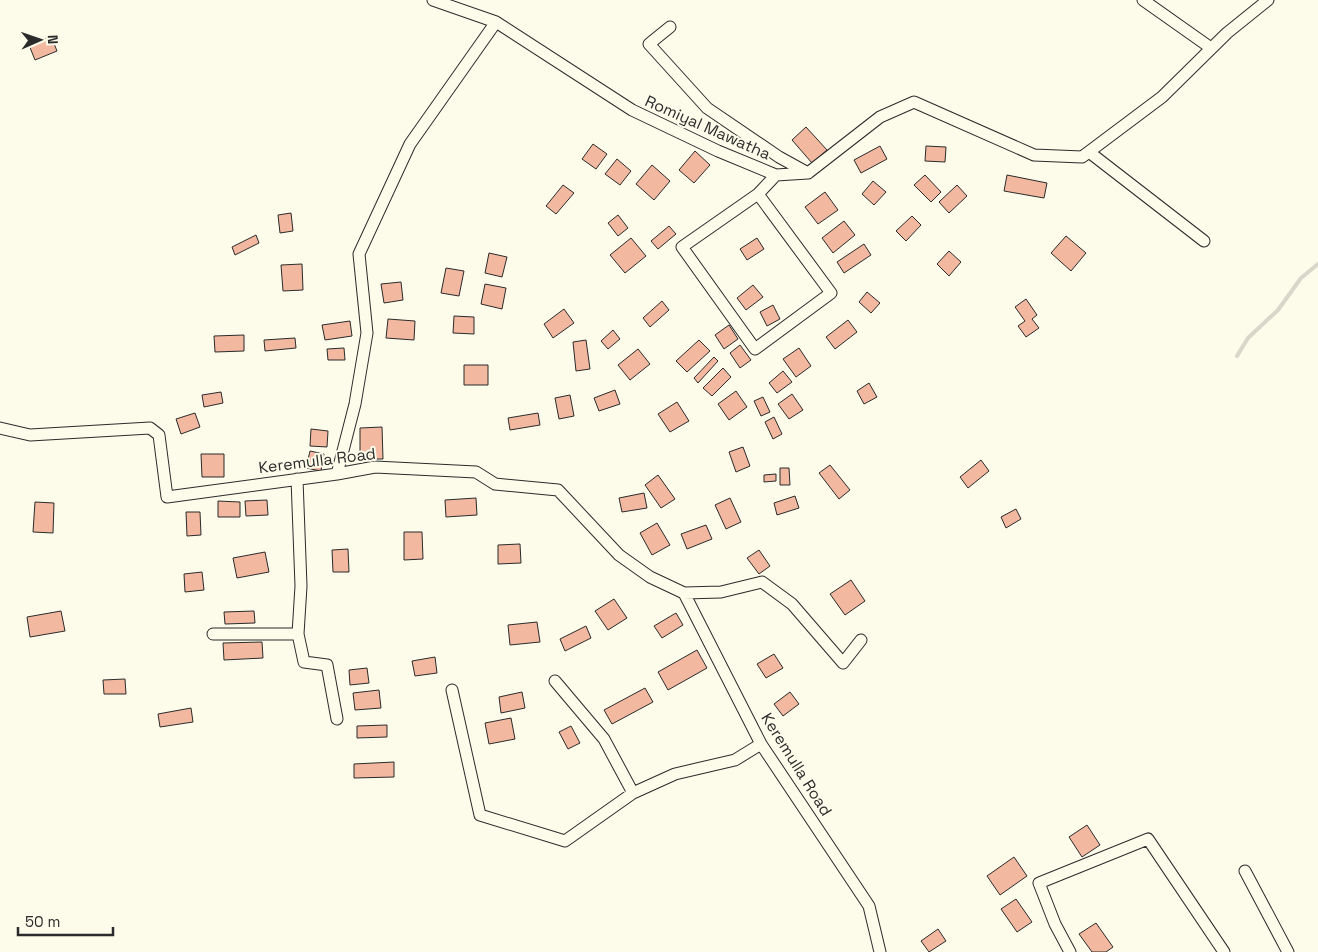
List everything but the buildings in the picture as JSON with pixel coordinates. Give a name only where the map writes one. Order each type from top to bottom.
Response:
[{"type":"street","name":"Romiyal Mawatha","points":[[433,0],[496,22],[632,110],[718,151],[776,175],[808,172]]},
{"type":"street","points":[[1143,0],[1211,48]]},
{"type":"street","points":[[670,27],[649,44],[708,108],[779,157],[808,172],[880,117],[914,102],[1034,155],[1082,157],[1162,97],[1227,33],[1268,0]]},
{"type":"street","points":[[337,474],[355,404],[367,333],[359,254],[410,144],[496,22]]},
{"type":"street","points":[[1089,152],[1204,241]]},
{"type":"street","points":[[758,194],[832,293],[755,349],[682,248],[758,194],[776,175]]},
{"type":"street","name":"Keremulla Road","points":[[0,428],[30,435],[150,428],[159,435],[167,497],[337,474],[375,467],[476,472],[495,484],[558,490],[619,555],[650,578],[684,593],[721,592],[762,582],[792,604],[843,663],[861,640]]},
{"type":"street","points":[[297,479],[301,586],[298,634],[304,662],[327,665],[337,719]]},
{"type":"street","name":"Keremulla Road","points":[[684,593],[761,744],[869,906],[880,952]]},
{"type":"street","points":[[213,634],[298,634]]},
{"type":"street","points":[[555,681],[604,739],[633,792]]},
{"type":"street","points":[[452,690],[480,815],[565,841],[633,792],[674,774],[735,760],[761,744]]},
{"type":"street","points":[[1070,952],[1055,924],[1039,883],[1148,840],[1224,952]]},
{"type":"street","points":[[1245,871],[1288,952]]},
{"type":"waterway","points":[[1237,356],[1248,338],[1278,310],[1301,278],[1318,264]]}]
